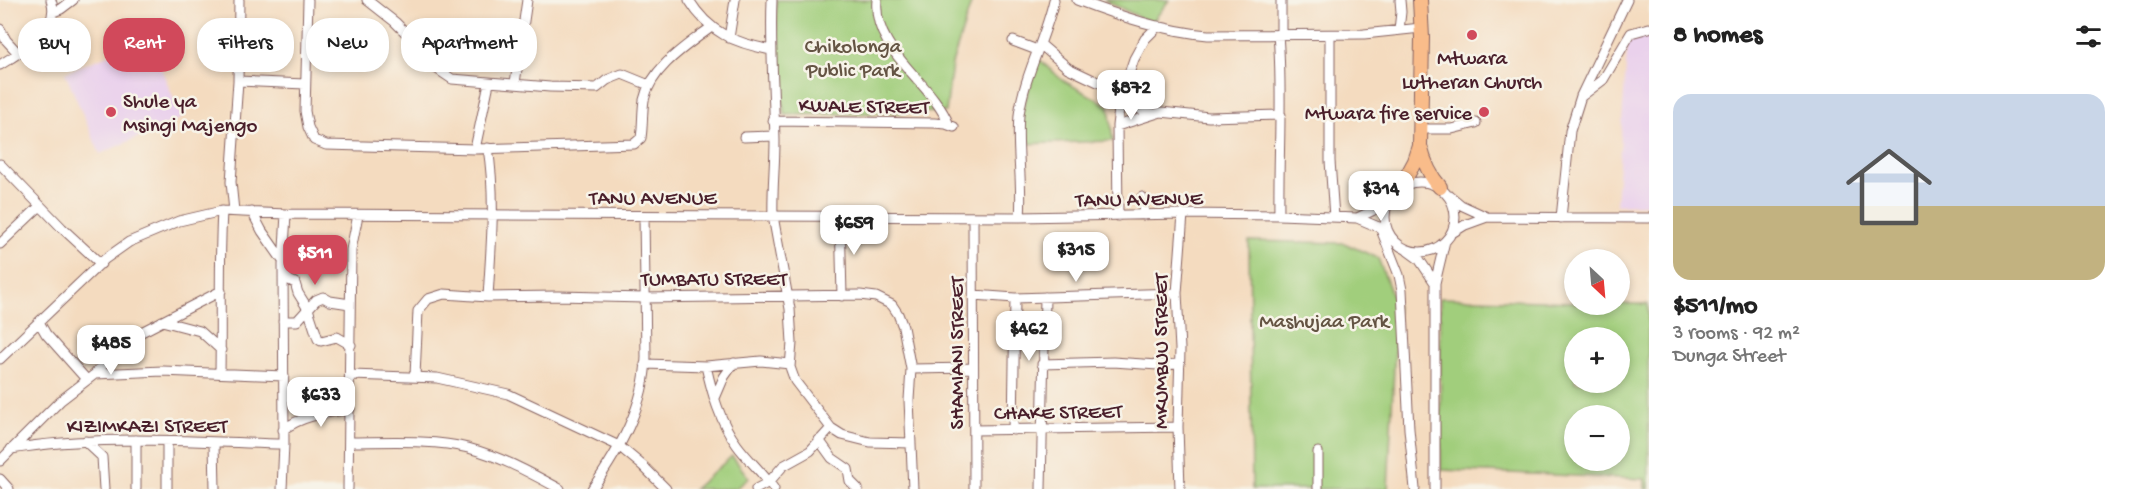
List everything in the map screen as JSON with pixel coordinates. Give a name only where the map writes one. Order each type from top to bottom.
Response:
[{"type":"highway","points":[[1420,0],[1420,146],[1431,177],[1443,190]]},
{"type":"highway","points":[[1401,187],[1420,146]]},
{"type":"street","points":[[51,0],[52,18]]},
{"type":"street","points":[[53,12],[73,0]]},
{"type":"street","points":[[234,211],[231,182],[238,81],[239,0]]},
{"type":"street","points":[[308,0],[305,111],[308,127],[314,140],[319,144],[476,148],[634,144],[641,136],[644,99],[655,75],[683,48],[710,28]]},
{"type":"street","points":[[368,0],[395,22],[443,74],[453,79],[549,87],[597,88],[607,80],[622,74],[649,85]]},
{"type":"street","points":[[515,83],[527,0]]},
{"type":"street","points":[[689,0],[710,28],[729,38],[771,50]]},
{"type":"street","points":[[729,38],[735,0]]},
{"type":"street","points":[[772,0],[773,216],[788,295],[792,335],[790,364],[795,381],[831,428],[842,435],[864,441],[912,443]]},
{"type":"street","name":"KWALE STREET","points":[[773,121],[952,126],[941,106],[892,48],[879,23],[877,0]]},
{"type":"street","points":[[1020,218],[1019,117],[1023,93],[1054,0]]},
{"type":"street","points":[[1077,0],[1158,26],[1192,34],[1365,34],[1421,28]]},
{"type":"street","points":[[1280,215],[1281,0]]},
{"type":"street","points":[[1399,30],[1400,0]]},
{"type":"street","points":[[1561,218],[1570,131],[1581,96],[1627,0]]},
{"type":"street","points":[[1118,216],[1117,126],[1124,92],[1134,59],[1145,39],[1158,26]]},
{"type":"street","points":[[1581,96],[1603,80],[1631,33],[1649,28]]},
{"type":"street","points":[[0,29],[18,53],[0,65]]},
{"type":"street","points":[[1330,34],[1330,161],[1334,217]]},
{"type":"street","points":[[1013,41],[1039,47],[1068,68],[1124,92],[1138,109],[1154,114]]},
{"type":"street","points":[[238,81],[305,84]]},
{"type":"street","points":[[476,148],[489,82]]},
{"type":"street","points":[[1117,126],[1154,114],[1170,112],[1209,117],[1281,115]]},
{"type":"street","points":[[1420,129],[1452,129],[1476,123]]},
{"type":"street","points":[[744,137],[774,136]]},
{"type":"street","points":[[488,148],[493,214],[488,297]]},
{"type":"street","points":[[0,164],[101,264]]},
{"type":"street","points":[[1357,218],[1372,212],[1390,199],[1401,187],[1414,182],[1427,182],[1443,190],[1461,205],[1487,217]]},
{"type":"street","points":[[1435,489],[1435,283],[1448,238],[1455,224],[1453,202],[1443,190]]},
{"type":"street","points":[[1142,197],[1144,215]]},
{"type":"street","points":[[1390,199],[1386,209],[1384,229],[1400,275],[1402,290],[1409,429],[1415,489]]},
{"type":"street","points":[[0,244],[40,206]]},
{"type":"street","points":[[220,372],[222,211]]},
{"type":"street","name":"TANU AVENUE","points":[[0,359],[101,264],[129,242],[179,221],[222,211],[286,214],[1020,218],[1184,214],[1357,218]]},
{"type":"street","points":[[252,212],[283,261]]},
{"type":"street","points":[[282,489],[284,444],[283,261],[286,214]]},
{"type":"street","points":[[348,489],[351,239],[358,214]]},
{"type":"street","name":"MKUMBUU STREET","points":[[1180,489],[1178,428],[1180,364],[1177,293],[1184,214]]},
{"type":"street","points":[[592,489],[619,446],[639,400],[645,364],[644,216]]},
{"type":"street","points":[[840,216],[842,296]]},
{"type":"street","name":"SHAMIANI STREET","points":[[973,217],[974,489]]},
{"type":"street","points":[[1402,247],[1413,251],[1436,248],[1455,230],[1487,217],[1649,218]]},
{"type":"street","points":[[1357,218],[1384,229],[1419,260],[1435,283]]},
{"type":"street","points":[[283,272],[289,280],[295,283],[308,309],[319,340],[338,337],[351,345]]},
{"type":"street","points":[[0,461],[60,401],[91,377],[124,341],[221,291]]},
{"type":"street","points":[[974,295],[1015,298],[1177,293]]},
{"type":"street","name":"TUMBATU STREET","points":[[415,376],[418,311],[434,296],[444,294],[488,297],[645,298],[788,295],[876,297],[892,305],[903,327],[911,369],[909,400],[913,489]]},
{"type":"street","points":[[283,321],[297,321],[316,300],[323,297],[330,301],[350,304]]},
{"type":"street","points":[[1041,489],[1045,297]]},
{"type":"street","points":[[1013,430],[1015,298]]},
{"type":"street","points":[[162,321],[200,332],[221,350]]},
{"type":"street","points":[[39,322],[46,334],[91,377],[163,371],[284,376]]},
{"type":"street","points":[[645,364],[706,366],[761,362],[790,364]]},
{"type":"street","points":[[1042,364],[1113,362],[1180,364]]},
{"type":"street","points":[[715,398],[724,377],[734,363]]},
{"type":"street","points":[[706,366],[726,427],[737,445],[771,486]]},
{"type":"street","points":[[911,369],[973,368]]},
{"type":"street","points":[[351,375],[437,378],[508,394],[619,446],[666,489]]},
{"type":"street","points":[[283,430],[293,423],[312,416],[350,409]]},
{"type":"street","points":[[756,489],[771,486],[783,466],[810,451],[831,428]]},
{"type":"street","name":"CHAKE STREET","points":[[974,430],[1178,428]]},
{"type":"street","points":[[136,440],[136,489]]},
{"type":"street","name":"KIZIMKAZI STREET","points":[[11,448],[85,441],[136,440],[284,444]]},
{"type":"street","points":[[819,440],[832,458],[841,462],[848,469],[849,481],[858,489]]},
{"type":"street","points":[[85,441],[102,457],[104,489]]},
{"type":"street","points":[[167,442],[167,489]]},
{"type":"street","points":[[349,442],[422,443],[462,447],[519,466],[561,489]]},
{"type":"street","points":[[214,443],[215,489]]},
{"type":"street","points":[[1318,452],[1318,489]]},
{"type":"street","points":[[0,479],[9,489]]},
{"type":"shaded area","points":[[1649,34],[1649,204],[1616,205],[1628,38]]},
{"type":"shaded area","points":[[103,57],[103,72],[162,72],[182,118],[100,154],[65,73],[91,72],[91,62]]},
{"type":"green space","name":"Chikolonga Public Park","points":[[776,0],[972,0],[952,64],[946,112],[785,115],[778,74]]},
{"type":"green space","points":[[1104,0],[1169,0],[1152,23]]},
{"type":"green space","points":[[1038,58],[1062,80],[1109,106],[1113,141],[1022,144],[1022,112]]},
{"type":"green space","name":"Mashujaa Park","points":[[1249,241],[1344,243],[1378,258],[1397,308],[1388,489],[1252,489]]},
{"type":"green space","points":[[1440,298],[1564,302],[1564,315],[1630,315],[1630,304],[1648,304],[1649,489],[1645,489],[1645,479],[1441,470]]},
{"type":"green space","points":[[732,456],[749,478],[735,489],[694,489]]},
{"type":"place","name":"Mtwara Lutheran Church","points":[[1472,35]]},
{"type":"place","name":"Shule ya Msingi Majengo","points":[[111,112]]},
{"type":"place","name":"Mtwara fire service","points":[[1484,112]]}]
